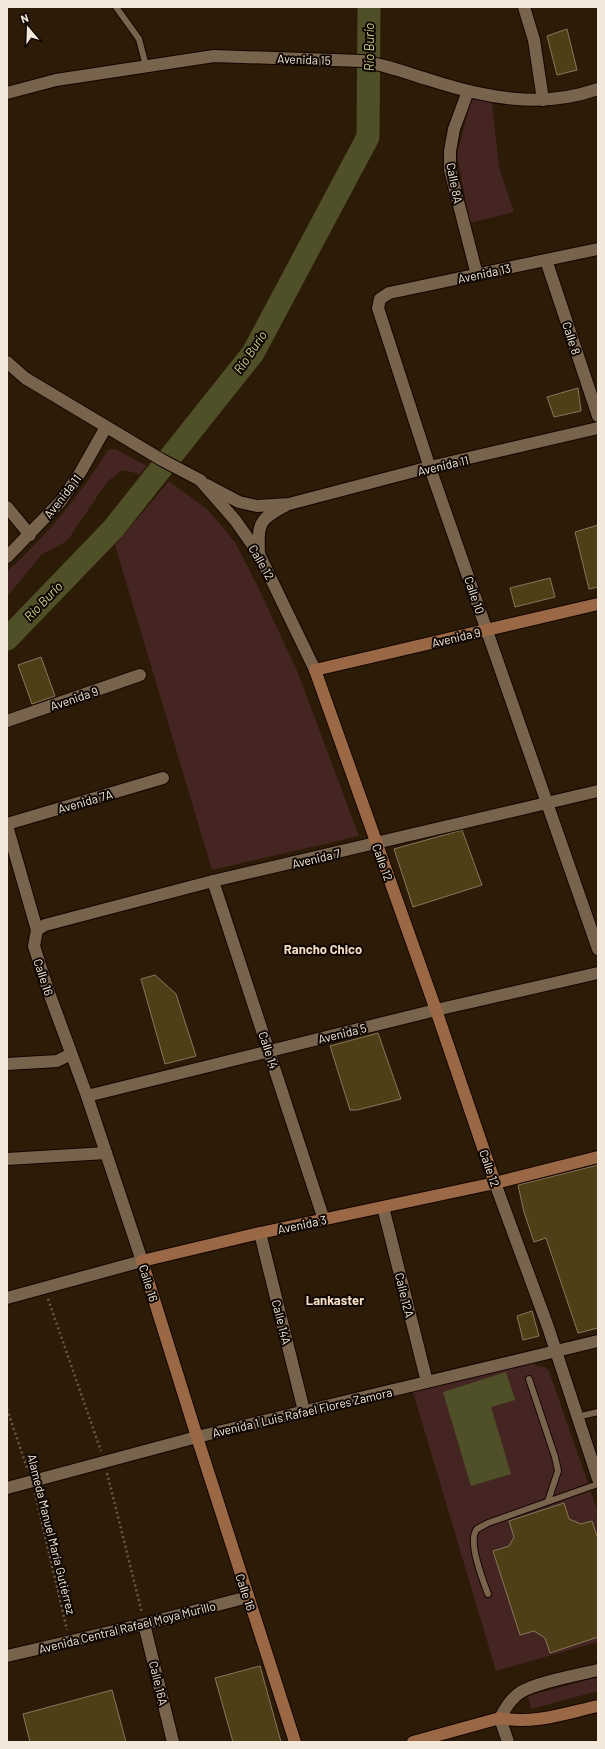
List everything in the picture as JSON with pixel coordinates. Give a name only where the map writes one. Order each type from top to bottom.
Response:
[{"type":"street","points":[[524,7],[534,40],[543,100]]},
{"type":"street","name":"Avenida 15","points":[[7,93],[56,80],[214,56],[362,61],[382,64],[468,92],[504,99],[543,100],[585,94],[598,90]]},
{"type":"street","name":"Calle 8A","points":[[468,92],[454,129],[450,151],[450,170],[477,275]]},
{"type":"street","name":"Avenida 13","points":[[378,308],[380,299],[389,293],[598,249]]},
{"type":"street","name":"Calle 8","points":[[546,260],[598,416]]},
{"type":"street","name":"Calle 10","points":[[378,308],[430,468],[598,949]]},
{"type":"street","name":"Calle 12","points":[[7,362],[25,378],[162,460],[200,480],[235,520],[259,554],[315,670],[436,1010],[598,1479]]},
{"type":"street","name":"Avenida 11","points":[[7,557],[30,535],[69,491],[106,427]]},
{"type":"street","name":"Avenida 11","points":[[200,480],[239,502],[257,506],[289,504],[430,468],[598,428]]},
{"type":"street","name":"Avenida 11","points":[[259,554],[258,531],[261,523],[267,516],[289,504]]},
{"type":"street","points":[[7,507],[30,535]]},
{"type":"street","name":"Avenida 9","points":[[315,670],[598,604]]},
{"type":"street","name":"Avenida 9","points":[[7,721],[140,675]]},
{"type":"street","name":"Avenida 7A","points":[[7,825],[163,778]]},
{"type":"street","name":"Avenida 7","points":[[37,930],[45,925],[213,881],[598,791]]},
{"type":"street","name":"Calle 16","points":[[7,825],[37,930],[34,942],[35,951],[87,1096],[142,1261],[196,1437],[295,1742]]},
{"type":"street","name":"Calle 14","points":[[213,881],[324,1220]]},
{"type":"street","name":"Avenida 5","points":[[87,1096],[436,1010],[598,973]]},
{"type":"street","points":[[7,1064],[57,1061],[71,1054]]},
{"type":"street","points":[[7,1160],[106,1153]]},
{"type":"street","name":"Avenida 3","points":[[7,1298],[142,1261],[260,1233],[495,1183],[598,1157]]},
{"type":"street","name":"Calle 12A","points":[[383,1207],[427,1382]]},
{"type":"street","name":"Calle 14A","points":[[260,1233],[304,1411]]},
{"type":"street","name":"Avenida 1 Luis Rafael Flores Zamora","points":[[7,1488],[196,1437],[598,1341]]},
{"type":"street","name":"Avenida Central Rafael Moya Murillo","points":[[7,1656],[144,1624],[248,1597]]},
{"type":"street","name":"Calle 16A","points":[[144,1624],[174,1742]]},
{"type":"street","points":[[508,1742],[500,1718],[509,1703],[520,1692],[534,1686],[598,1670]]},
{"type":"street","points":[[413,1742],[500,1718],[512,1721],[527,1721],[598,1706]]},
{"type":"lane","points":[[116,7],[139,39],[146,66]]},
{"type":"lane","points":[[528,1379],[555,1457],[558,1471],[548,1501]]},
{"type":"lane","points":[[578,1418],[598,1412]]},
{"type":"lane","points":[[488,1594],[480,1572],[475,1551],[474,1536],[477,1530],[488,1523],[598,1484]]},
{"type":"path","name":"Alameda Manuel María Gutiérrez","points":[[7,1409],[32,1481],[70,1642]]},
{"type":"shaded area","points":[[471,99],[492,102],[499,167],[514,212],[470,223],[457,155]]},
{"type":"shaded area","points":[[115,449],[147,466],[140,474],[122,470],[107,482],[67,541],[41,555],[7,597],[7,571],[36,544],[62,514],[86,483],[108,450]]},
{"type":"shaded area","points":[[169,481],[208,510],[235,542],[259,589],[298,673],[359,836],[212,870],[115,545]]},
{"type":"shaded area","points":[[529,1359],[537,1366],[544,1367],[549,1371],[598,1512],[598,1642],[496,1671],[413,1392]]},
{"type":"shaded area","points":[[506,1372],[515,1400],[491,1407],[511,1474],[471,1486],[443,1392]]},
{"type":"shaded area","points":[[598,1677],[598,1691],[531,1709],[528,1696]]},
{"type":"building","points":[[567,29],[577,70],[557,75],[547,36]]},
{"type":"building","points":[[578,388],[581,411],[554,417],[547,397]]},
{"type":"building","points":[[598,525],[598,587],[589,589],[575,532]]},
{"type":"building","points":[[550,578],[555,597],[515,607],[510,588]]},
{"type":"building","points":[[41,657],[55,696],[32,704],[18,665]]},
{"type":"building","points":[[462,830],[482,885],[413,907],[394,849]]},
{"type":"building","points":[[155,975],[176,994],[196,1056],[165,1064],[141,979]]},
{"type":"building","points":[[378,1033],[401,1099],[357,1110],[350,1110],[330,1046]]},
{"type":"building","points":[[598,1165],[598,1328],[578,1333],[546,1238],[534,1242],[524,1212],[518,1185]]},
{"type":"building","points":[[532,1311],[539,1336],[523,1340],[517,1316]]},
{"type":"building","points":[[564,1503],[569,1519],[581,1524],[592,1521],[598,1539],[598,1637],[550,1653],[545,1638],[534,1631],[520,1635],[493,1551],[509,1546],[514,1537],[509,1521]]},
{"type":"building","points":[[260,1666],[281,1742],[233,1742],[215,1678]]},
{"type":"building","points":[[112,1690],[126,1742],[30,1742],[23,1714]]},
{"type":"waterway","name":"Río Burío","points":[[7,639],[113,529],[253,353],[368,137],[369,7]]},
{"type":"district","name":"Rancho Chico","points":[[323,949]]},
{"type":"district","name":"Lankaster","points":[[335,1300]]}]
